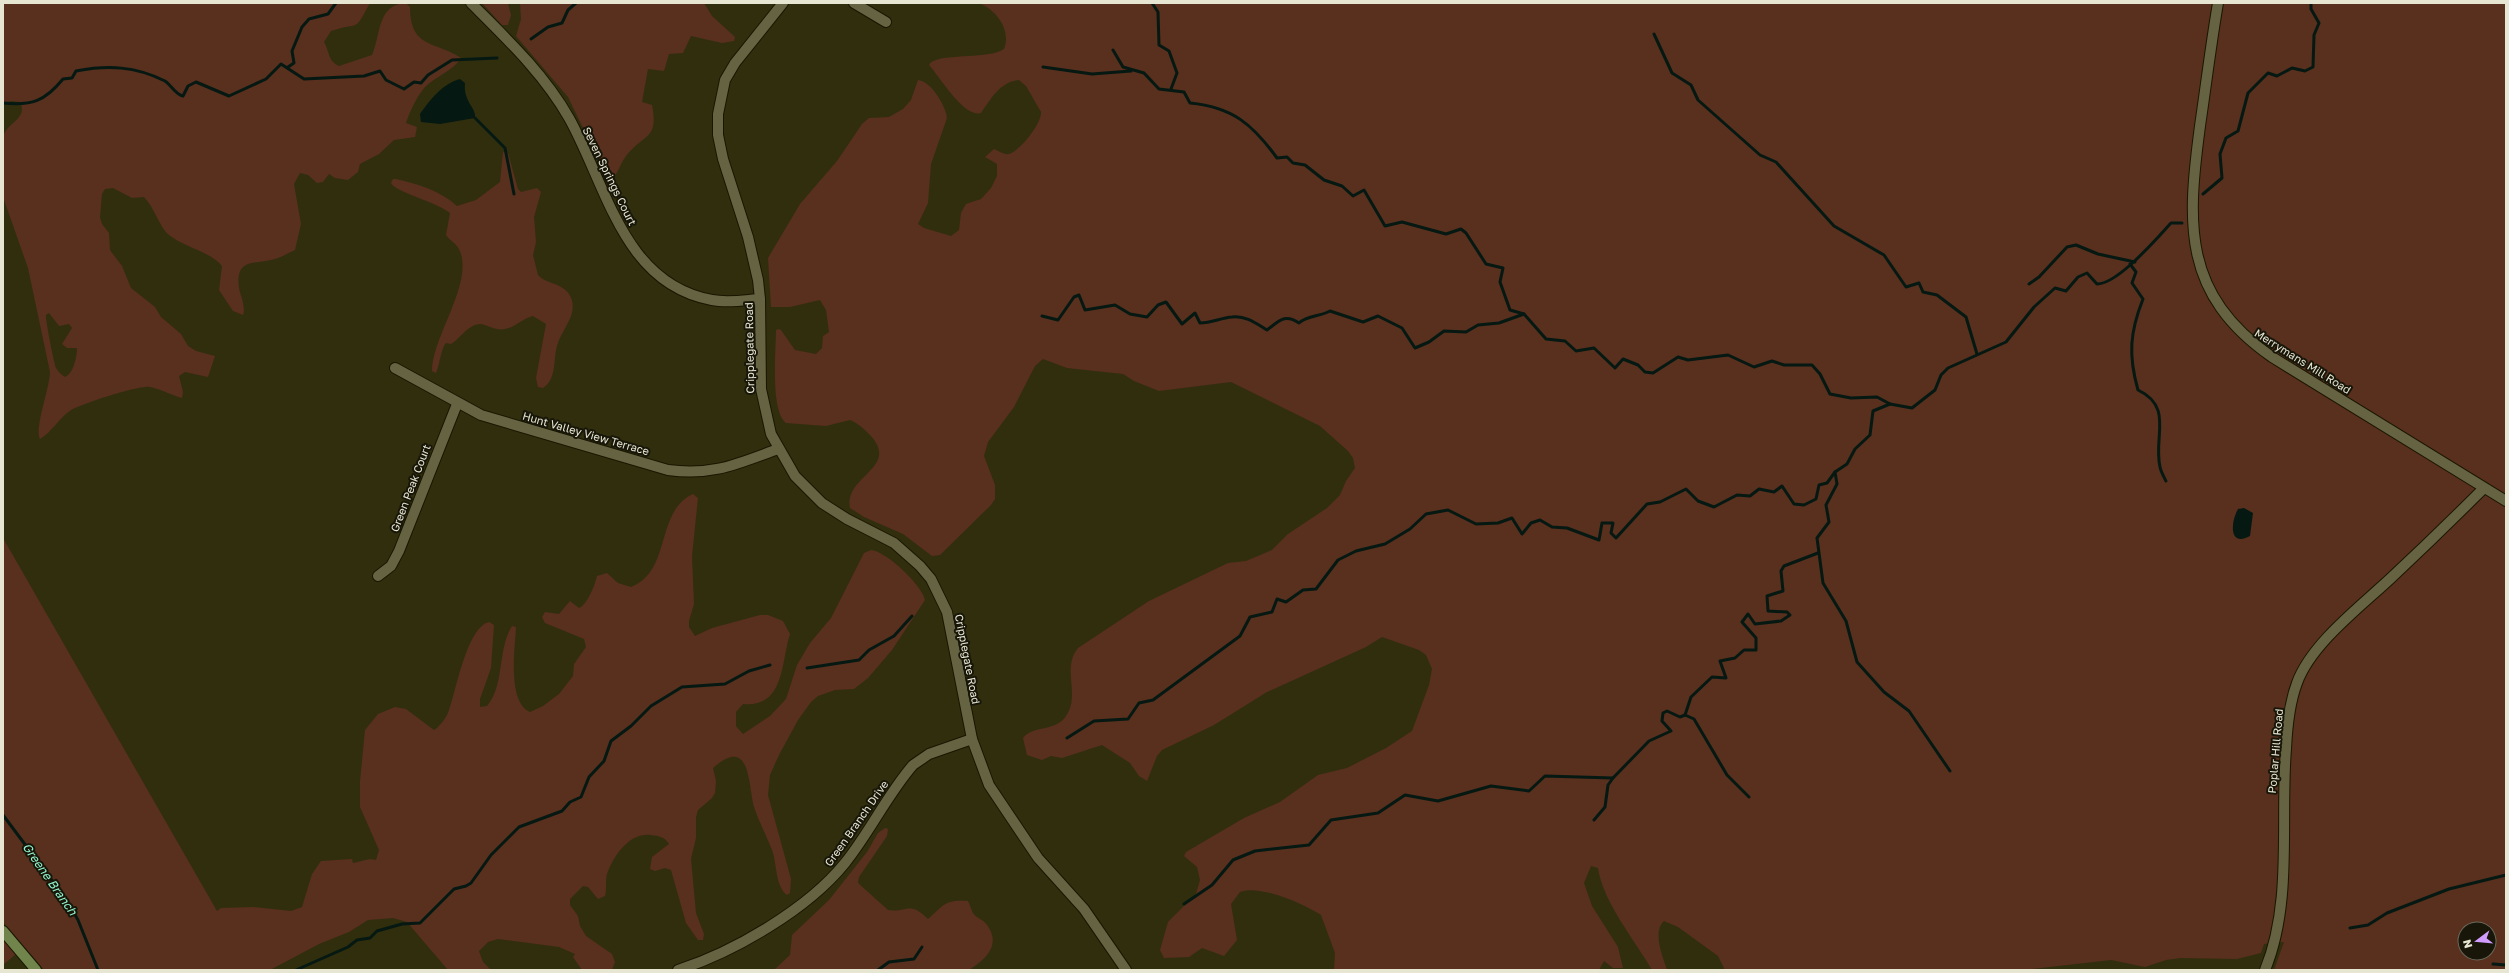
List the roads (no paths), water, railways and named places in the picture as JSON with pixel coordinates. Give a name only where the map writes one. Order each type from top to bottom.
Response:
[{"type":"main road","points":[[3,931],[36,970]]},
{"type":"street","name":"Seven Springs Court","points":[[471,3],[532,67],[561,106],[595,172],[621,229],[645,264],[659,277],[694,295],[712,300],[760,299]]},
{"type":"street","name":"Cripplegate Road","points":[[783,3],[735,63],[725,80],[718,114],[718,135],[723,159],[748,237],[760,299],[761,389],[766,420],[778,449],[795,476],[822,503],[846,520],[894,543],[920,566],[930,579],[942,601],[951,624],[972,739],[989,785],[1012,822],[1038,858],[1089,915],[1126,970]]},
{"type":"street","points":[[854,3],[886,22]]},
{"type":"street","name":"Merrymans Mill Road","points":[[2218,3],[2191,206],[2198,256],[2210,290],[2231,324],[2247,340],[2506,501]]},
{"type":"street","name":"Hunt Valley View Terrace","points":[[395,368],[457,404],[481,415],[668,470],[691,473],[711,471],[778,449]]},
{"type":"street","name":"Green Peak Court","points":[[378,576],[391,566],[399,551],[457,404]]},
{"type":"street","name":"Poplar Hill Road","points":[[2265,970],[2275,943],[2281,913],[2284,771],[2287,732],[2297,682],[2317,650],[2336,630],[2484,488]]},
{"type":"street","name":"Green Branch Drive","points":[[678,970],[733,949],[804,901],[845,863],[913,765],[929,754],[972,739]]},
{"type":"waterway","points":[[288,67],[294,63],[292,51],[302,27],[309,19],[328,14],[336,3]]},
{"type":"waterway","points":[[531,39],[548,27],[562,23],[568,10],[576,3]]},
{"type":"waterway","points":[[1152,3],[1158,12],[1159,45],[1169,51],[1177,73],[1171,89]]},
{"type":"waterway","points":[[2203,194],[2222,178],[2220,154],[2226,138],[2238,131],[2248,93],[2268,73],[2277,76],[2292,68],[2305,71],[2313,67],[2314,35],[2319,23],[2311,9],[2311,3]]},
{"type":"waterway","points":[[1654,34],[1672,73],[1691,85],[1698,100],[1760,155],[1776,162],[1834,226],[1884,255],[1906,287],[1919,283],[1923,292],[1937,295],[1966,317],[1977,354]]},
{"type":"waterway","points":[[1113,50],[1123,67],[1144,73],[1159,89],[1184,92],[1190,103],[1218,109],[1230,113],[1241,120],[1259,136],[1277,158],[1287,157],[1293,163],[1305,165],[1324,180],[1342,186],[1353,196],[1364,190],[1385,226],[1402,222],[1446,234],[1461,229],[1466,233],[1486,264],[1503,268],[1500,282],[1510,310],[1524,314],[1546,339],[1565,341],[1576,351],[1594,348],[1615,368],[1623,359],[1638,365],[1645,372],[1653,373],[1678,357],[1688,360],[1728,355],[1754,367],[1772,361],[1784,365],[1812,365],[1820,374],[1830,394],[1851,398],[1877,397],[1890,404]]},
{"type":"waterway","points":[[3,103],[30,103],[44,97],[63,79],[72,78],[76,71],[88,69],[121,68],[143,72],[165,81],[178,94],[183,96],[188,86],[196,82],[229,96],[266,79],[281,64],[304,79],[364,76],[380,71],[386,80],[404,89],[414,82],[421,83],[428,75],[452,60],[497,58]]},
{"type":"waterway","points":[[1043,67],[1092,74],[1131,71]]},
{"type":"waterway","points":[[475,118],[505,148],[514,194]]},
{"type":"waterway","points":[[1067,738],[1094,721],[1128,719],[1139,703],[1153,700],[1240,636],[1250,617],[1272,612],[1277,599],[1286,602],[1303,590],[1316,589],[1338,560],[1356,551],[1385,544],[1410,529],[1426,514],[1448,510],[1476,524],[1498,523],[1512,518],[1522,534],[1531,523],[1540,520],[1552,527],[1567,528],[1599,540],[1602,523],[1613,523],[1611,533],[1616,538],[1647,504],[1660,502],[1686,489],[1698,501],[1714,507],[1737,495],[1750,496],[1759,489],[1774,492],[1782,486],[1794,504],[1804,505],[1816,499],[1819,485],[1827,483],[1835,472],[1847,464],[1855,449],[1870,435],[1873,411],[1890,404],[1912,408],[1935,390],[1941,375],[1948,368],[2006,342],[2034,307],[2055,288],[2066,291],[2078,277],[2087,273],[2097,284],[2106,282],[2126,269],[2171,223],[2182,223]]},
{"type":"waterway","points":[[2029,284],[2039,277],[2067,247],[2076,245],[2098,254],[2135,262]]},
{"type":"waterway","points":[[2130,264],[2136,272],[2132,283],[2143,299],[2133,333],[2133,366],[2138,390],[2149,397],[2156,405],[2159,414],[2160,469],[2166,481]]},
{"type":"waterway","points":[[1042,316],[1058,320],[1074,297],[1079,295],[1085,310],[1115,305],[1130,314],[1147,317],[1158,305],[1166,302],[1182,324],[1195,313],[1200,323],[1242,317],[1251,320],[1267,330],[1282,319],[1286,318],[1299,323],[1302,320],[1330,311],[1363,322],[1378,316],[1402,328],[1415,348],[1429,342],[1444,331],[1466,332],[1478,325],[1499,323],[1524,314]]},
{"type":"waterway","points":[[1835,472],[1837,484],[1826,505],[1829,522],[1817,538],[1823,583],[1846,621],[1857,662],[1884,692],[1909,711],[1950,771]]},
{"type":"waterway","points":[[1685,715],[1691,697],[1712,677],[1726,678],[1720,661],[1735,658],[1744,650],[1756,650],[1756,638],[1742,622],[1748,614],[1755,624],[1781,621],[1790,615],[1787,612],[1768,611],[1767,596],[1783,591],[1781,571],[1784,566],[1818,553]]},
{"type":"waterway","points":[[807,668],[859,660],[869,650],[894,636],[912,616]]},
{"type":"waterway","points":[[296,970],[348,947],[357,940],[370,938],[377,931],[402,924],[420,923],[454,889],[471,883],[491,855],[519,827],[562,811],[570,802],[581,797],[589,777],[604,761],[611,741],[631,726],[651,706],[682,687],[725,684],[749,671],[770,665]]},
{"type":"waterway","points":[[1594,820],[1605,807],[1608,785],[1613,778],[1649,741],[1671,731],[1662,721],[1663,713],[1667,711],[1680,717],[1685,715]]},
{"type":"waterway","points":[[1685,715],[1694,719],[1727,775],[1749,797]]},
{"type":"waterway","points":[[1184,904],[1212,885],[1233,860],[1255,851],[1309,845],[1331,820],[1378,813],[1405,795],[1438,801],[1491,786],[1529,791],[1545,776],[1613,778]]},
{"type":"waterway","name":"Greene Branch","points":[[3,815],[68,902],[78,920],[98,970]]},
{"type":"waterway","points":[[2350,928],[2368,925],[2387,913],[2449,889],[2506,875]]},
{"type":"waterway","points":[[878,970],[889,962],[914,959],[922,947]]},
{"type":"waterway","points":[[2493,964],[2506,965]]}]
